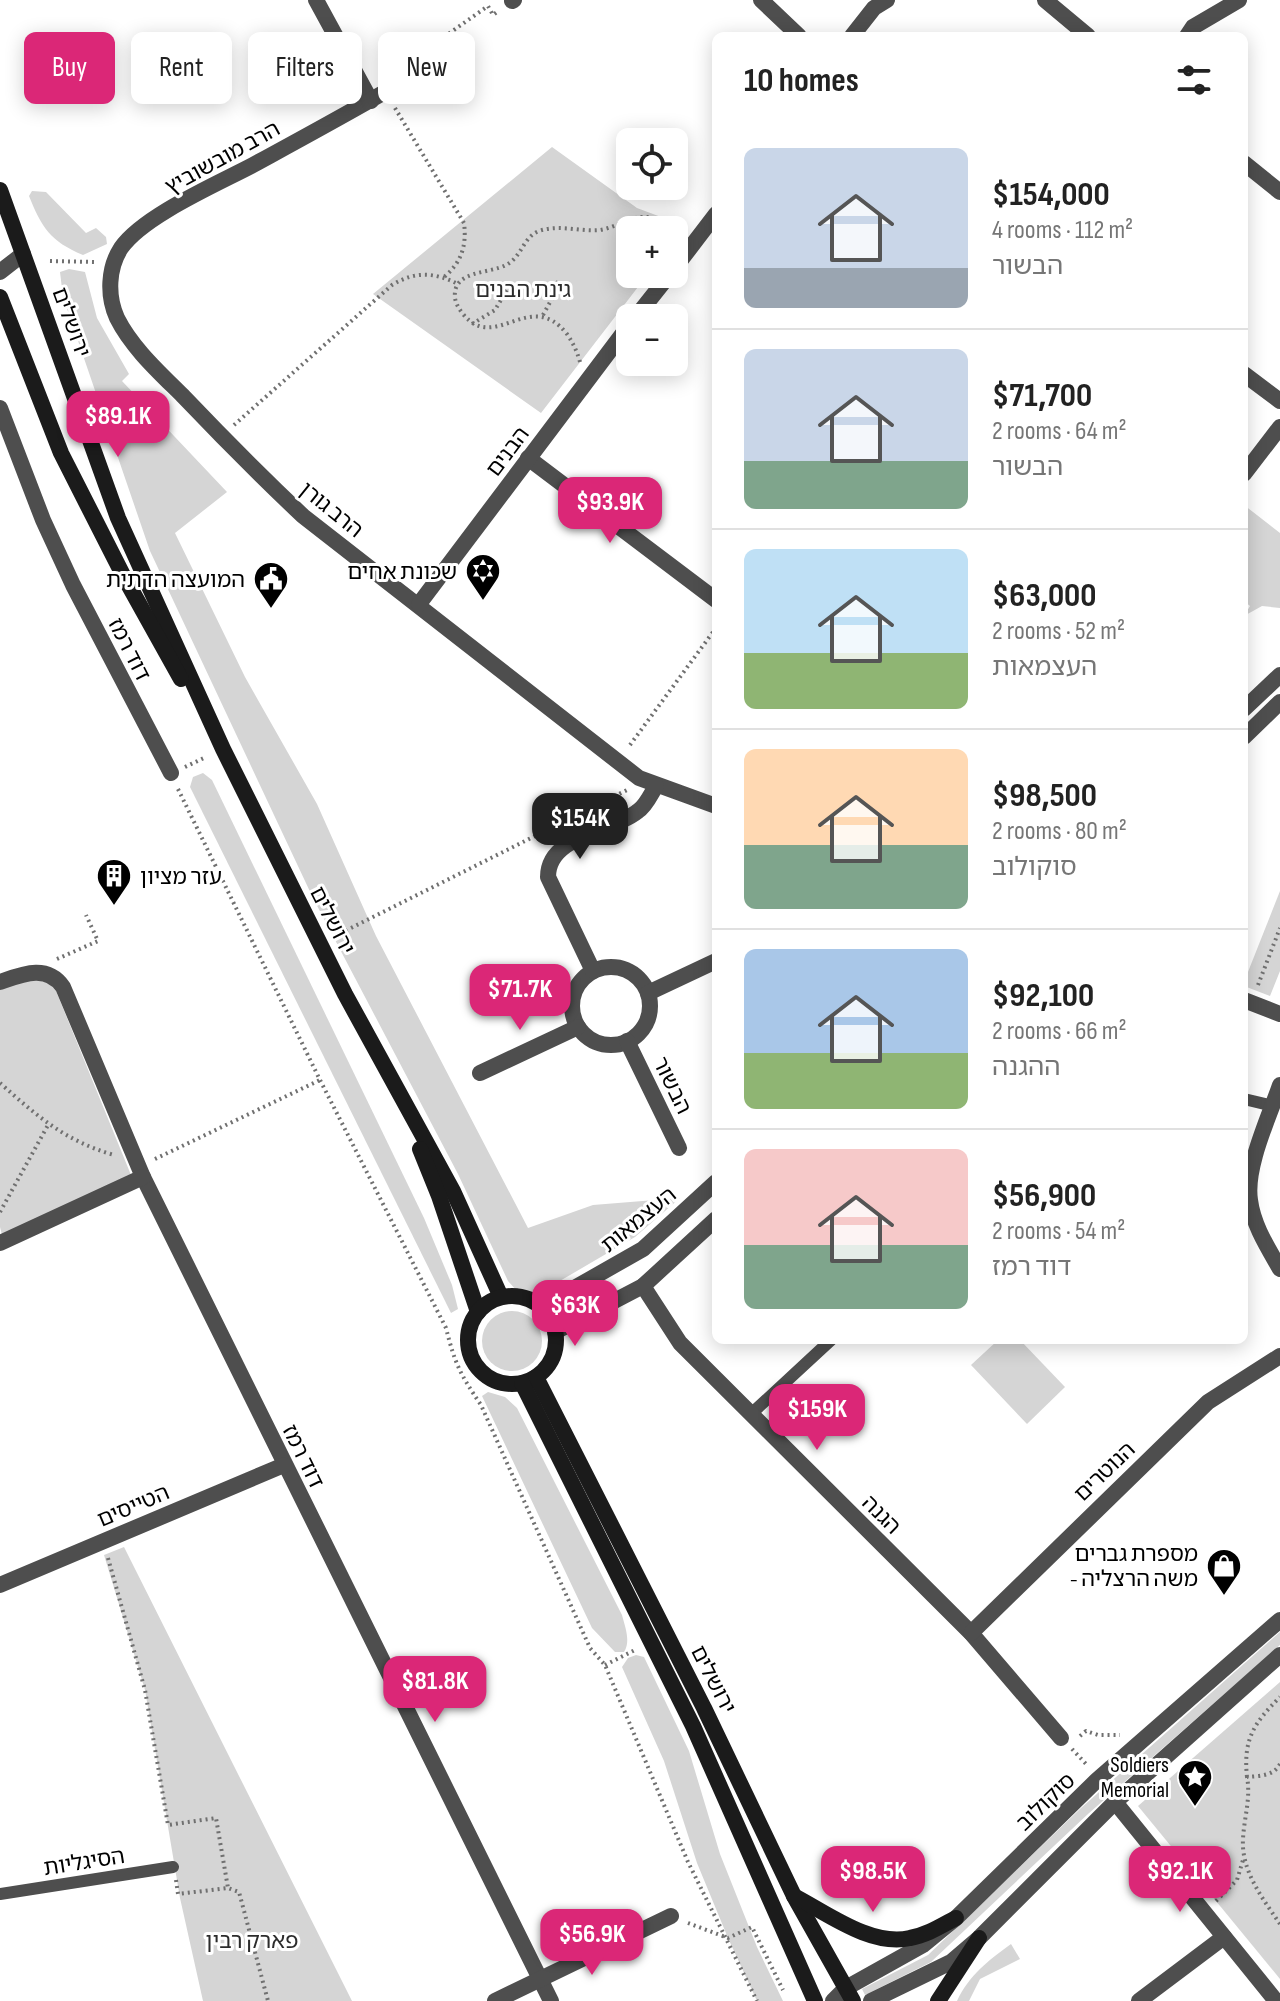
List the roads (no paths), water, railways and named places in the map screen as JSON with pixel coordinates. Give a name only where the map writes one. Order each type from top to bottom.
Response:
[{"type":"main road","name":"ירושלים","points":[[0,190],[118,518],[219,741],[345,994],[453,1191],[501,1297]]},
{"type":"main road","name":"ירושלים","points":[[0,297],[61,453],[193,700],[219,741]]},
{"type":"main road","points":[[0,323],[23,355]]},
{"type":"main road","name":"ירושלים","points":[[393,1081],[439,1196],[478,1312]]},
{"type":"main road","points":[[516,1296],[541,1307],[550,1318],[555,1332],[552,1357],[546,1368],[529,1380],[498,1382],[487,1376],[471,1358],[468,1334],[478,1312],[501,1297],[516,1296]]},
{"type":"main road","name":"ירושלים","points":[[529,1380],[693,1726],[815,2001]]},
{"type":"main road","name":"ירושלים","points":[[529,1380],[704,1708],[794,1896],[850,1994]]},
{"type":"main road","points":[[794,1896],[869,1934],[887,1939],[907,1939],[927,1933],[956,1918]]},
{"type":"main road","points":[[938,2001],[979,1938]]},
{"type":"street","points":[[316,0],[378,97]]},
{"type":"street","points":[[761,0],[795,32]]},
{"type":"street","points":[[1045,0],[1083,32]]},
{"type":"street","points":[[1190,32],[1239,0]]},
{"type":"street","points":[[855,32],[879,3]]},
{"type":"street","name":"הרב מובשוביץ","points":[[113,264],[122,247],[137,230],[378,97]]},
{"type":"street","points":[[1248,166],[1280,192]]},
{"type":"street","points":[[688,251],[712,219]]},
{"type":"street","points":[[0,254],[23,254]]},
{"type":"street","points":[[0,272],[23,254]]},
{"type":"street","name":"הרב גורן","points":[[113,264],[111,292],[117,316],[131,340],[221,436],[303,516],[639,778],[712,805]]},
{"type":"street","points":[[646,304],[659,288]]},
{"type":"street","name":"הבנים","points":[[419,604],[616,342]]},
{"type":"street","points":[[1248,377],[1280,401]]},
{"type":"street","name":"דוד רמז","points":[[0,408],[43,520],[67,572],[171,773]]},
{"type":"street","points":[[1248,469],[1280,427]]},
{"type":"street","points":[[528,458],[712,597]]},
{"type":"street","points":[[1248,705],[1280,675]]},
{"type":"street","points":[[1248,733],[1280,702]]},
{"type":"street","points":[[593,971],[548,877],[548,870],[561,848],[639,811],[656,786]]},
{"type":"street","points":[[480,1073],[578,1027],[572,1011],[572,999],[576,987],[593,971],[607,967],[621,968],[633,973],[648,993],[712,963]]},
{"type":"street","name":"דוד רמז","points":[[0,982],[30,971],[51,975],[63,987],[139,1168],[551,2001]]},
{"type":"street","name":"הבשור","points":[[578,1027],[593,1041],[604,1045],[627,1041],[640,1033],[647,1021],[651,1008],[648,993]]},
{"type":"street","points":[[1248,1001],[1280,1014]]},
{"type":"street","name":"הבשור","points":[[627,1041],[679,1148]]},
{"type":"street","points":[[1280,1085],[1249,1179],[1255,1221],[1280,1269]]},
{"type":"street","points":[[0,1243],[139,1168]]},
{"type":"street","name":"העצמאות","points":[[541,1307],[643,1249],[712,1186]]},
{"type":"street","points":[[555,1332],[643,1286],[712,1223]]},
{"type":"street","name":"הגנה","points":[[643,1286],[680,1343],[971,1633],[1061,1738]]},
{"type":"street","name":"הנוטרים","points":[[971,1633],[1208,1402],[1280,1356]]},
{"type":"street","name":"הטייסים","points":[[0,1585],[284,1465]]},
{"type":"street","name":"סוקולוב","points":[[833,2001],[850,1994],[902,1959],[956,1918],[1097,1780],[1280,1620]]},
{"type":"street","points":[[871,2001],[951,1962],[1115,1802],[1280,1655]]},
{"type":"street","points":[[1115,1802],[1276,2001]]},
{"type":"street","points":[[495,2001],[671,1916]]},
{"type":"street","points":[[1139,2001],[1224,1937]]},
{"type":"lane","points":[[1248,1100],[1273,1106]]},
{"type":"lane","points":[[751,1414],[827,1344]]},
{"type":"lane","name":"הסיגליות","points":[[0,1894],[173,1867]]},
{"type":"place","name":"שכונת אחים","points":[[483,602]]},
{"type":"place","name":"המועצה הדתית","points":[[271,610]]},
{"type":"place","name":"עזר מציון","points":[[114,907]]},
{"type":"place","name":"מספרת גברים - משה הרצליה","points":[[1224,1597]]},
{"type":"place","name":"Soldiers Memorial","points":[[1195,1808]]},
{"type":"park label","name":"גינת הבנים","points":[[523,289]]},
{"type":"park label","name":"פארק רבין","points":[[252,1940]]}]
